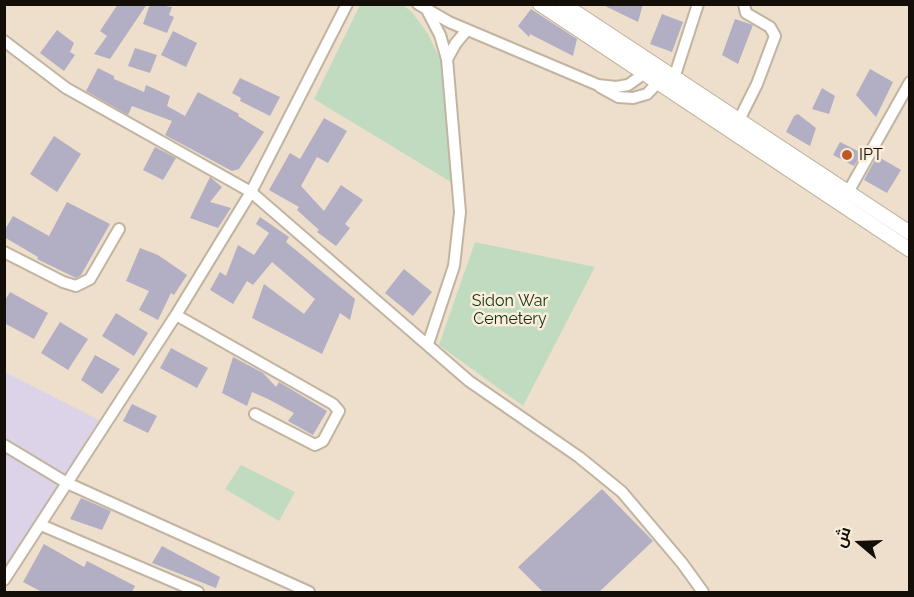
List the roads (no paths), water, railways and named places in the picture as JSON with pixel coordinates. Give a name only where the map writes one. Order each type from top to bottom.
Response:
[{"type":"main road","points":[[540,4],[739,120],[847,194],[862,212],[909,233]]},
{"type":"main road","points":[[563,4],[645,67]]},
{"type":"main road","points":[[666,78],[862,212],[909,250]]},
{"type":"street","points":[[4,580],[176,315],[251,192],[347,4]]},
{"type":"street","points":[[418,4],[428,12],[467,30],[598,85],[610,94],[633,98],[646,94],[666,78],[698,4]]},
{"type":"street","points":[[739,120],[757,84],[775,36],[770,27],[746,14],[744,4]]},
{"type":"street","points":[[428,12],[440,35],[447,59],[460,231],[454,266],[428,344]]},
{"type":"street","points":[[447,59],[467,30]]},
{"type":"street","points":[[4,41],[66,88],[251,192],[488,396],[579,456],[622,492],[682,562],[703,592]]},
{"type":"street","points":[[598,85],[616,87],[628,85],[645,67]]},
{"type":"street","points":[[847,194],[909,82]]},
{"type":"street","points":[[4,252],[63,282],[76,286],[90,279],[119,229]]},
{"type":"street","points":[[176,315],[333,404],[339,411],[323,441],[315,445],[255,414]]},
{"type":"street","points":[[4,444],[67,483],[309,592]]},
{"type":"street","points":[[41,525],[198,592]]},
{"type":"place","name":"IPT","points":[[847,155]]},
{"type":"park label","name":"Sidon War Cemetery","points":[[510,310]]}]
